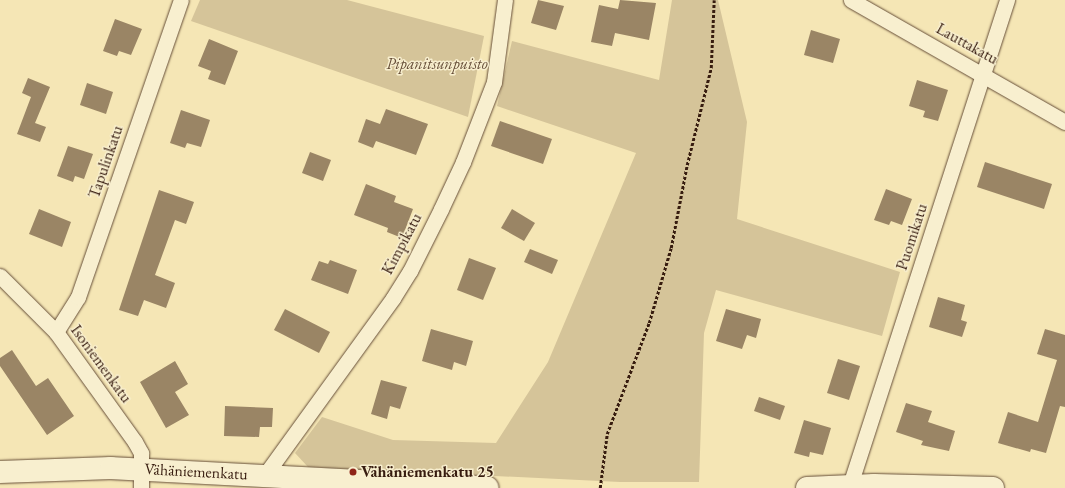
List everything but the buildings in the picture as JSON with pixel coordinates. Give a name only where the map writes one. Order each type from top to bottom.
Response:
[{"type":"street","name":"Tapulinkatu","points":[[56,332],[78,297],[181,0]]},
{"type":"street","name":"Kimpikatu","points":[[266,475],[410,271],[463,162],[494,82],[505,0]]},
{"type":"street","name":"Lauttakatu","points":[[851,0],[984,74],[1065,122]]},
{"type":"street","name":"Puomikatu","points":[[850,485],[1007,0]]},
{"type":"street","name":"Isoniemenkatu","points":[[0,276],[56,332],[135,442],[141,453],[141,479]]},
{"type":"street","name":"Vähäniemenkatu","points":[[0,472],[141,479],[266,475],[488,488]]},
{"type":"street","points":[[807,488],[850,485],[953,485],[993,488]]},
{"type":"path","points":[[600,488],[607,434],[649,323],[671,248],[687,165],[710,68],[714,0]]},
{"type":"green space","name":"Pipanitsunpuisto","points":[[200,0],[347,0],[484,36],[468,117],[191,21]]},
{"type":"green space","points":[[672,0],[718,0],[747,122],[737,219],[900,272],[882,336],[716,290],[704,333],[699,482],[620,482],[308,467],[295,453],[322,417],[393,440],[496,443],[548,362],[636,153],[497,106],[512,41],[659,80]]},
{"type":"place","name":"Vähäniemenkatu 25","points":[[353,472]]}]
